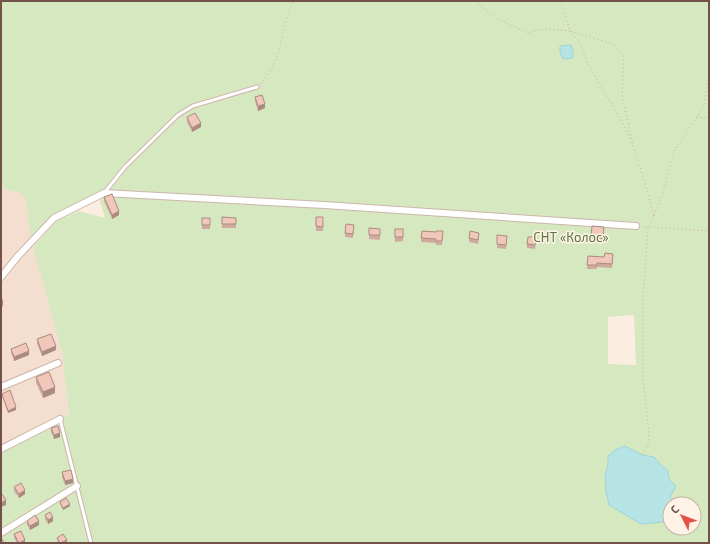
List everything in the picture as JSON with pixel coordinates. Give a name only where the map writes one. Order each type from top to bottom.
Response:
[{"type":"street","points":[[1,277],[18,256],[54,218],[104,193],[639,226]]},
{"type":"street","points":[[1,387],[58,363]]},
{"type":"street","points":[[1,449],[60,419]]},
{"type":"street","points":[[1,533],[77,486]]},
{"type":"lane","points":[[104,193],[125,168],[178,116],[193,106],[257,87]]},
{"type":"lane","points":[[60,419],[91,543]]},
{"type":"path","points":[[257,87],[271,71],[279,51],[283,30],[293,1]]},
{"type":"path","points":[[475,1],[496,18],[528,33],[550,29],[570,31],[613,44],[624,56],[622,96],[634,149],[654,216]]},
{"type":"path","points":[[561,1],[570,31],[580,43],[588,64],[622,121],[634,149]]},
{"type":"path","points":[[643,455],[648,445],[649,436],[642,379],[643,299],[648,227],[662,196],[674,151],[704,104],[709,76]]},
{"type":"path","points":[[697,117],[709,118]]},
{"type":"path","points":[[639,226],[709,231]]},
{"type":"shaded area","points":[[1,188],[21,193],[26,200],[30,235],[62,352],[71,439],[1,543]]},
{"type":"green space","name":"СНТ «Колос»","points":[[1,1],[709,1],[709,543],[1,543],[1,449],[60,419],[69,416],[62,352],[33,247],[57,221],[79,211],[105,218],[100,201],[104,193],[54,218],[31,242],[26,200],[21,193],[1,188]],"holes":[[[634,315],[636,365],[608,364],[608,317]],[[625,446],[643,455],[654,457],[668,471],[670,496],[702,496],[702,536],[662,536],[662,522],[641,524],[609,505],[605,476],[608,456],[615,450]]]},
{"type":"water","points":[[571,45],[573,58],[563,59],[560,52],[560,46]]},
{"type":"water","points":[[625,446],[643,455],[654,457],[668,471],[669,479],[676,486],[671,496],[662,496],[662,522],[641,524],[609,505],[605,476],[608,456],[615,450]]},
{"type":"building","points":[[262,95],[265,104],[258,106],[255,97]]},
{"type":"building","points":[[195,113],[201,123],[192,128],[187,117]]},
{"type":"building","points":[[112,194],[119,211],[112,215],[104,197]]},
{"type":"building","points":[[222,217],[236,218],[236,224],[222,224]]},
{"type":"building","points":[[316,217],[323,217],[323,227],[316,226]]},
{"type":"building","points":[[202,218],[210,218],[210,225],[202,225]]},
{"type":"building","points":[[346,224],[354,225],[353,234],[345,233]]},
{"type":"building","points":[[592,226],[604,227],[603,238],[591,237]]},
{"type":"building","points":[[369,228],[380,229],[380,235],[369,235]]},
{"type":"building","points":[[395,229],[403,229],[403,237],[395,237]]},
{"type":"building","points":[[422,231],[443,231],[442,241],[421,238]]},
{"type":"building","points":[[470,231],[479,233],[478,240],[469,238]]},
{"type":"building","points":[[497,235],[507,236],[506,245],[497,244]]},
{"type":"building","points":[[528,237],[536,237],[535,245],[527,244]]},
{"type":"building","points":[[605,253],[613,254],[612,264],[597,263],[597,265],[587,265],[588,256],[604,257]]},
{"type":"building","points":[[51,334],[56,346],[42,352],[37,339]]},
{"type":"building","points":[[26,343],[29,351],[14,357],[11,349]]},
{"type":"building","points":[[49,372],[55,387],[43,392],[36,377]]},
{"type":"building","points":[[10,390],[16,407],[8,411],[2,394]]},
{"type":"building","points":[[58,426],[60,433],[54,435],[51,428]]},
{"type":"building","points":[[71,470],[73,479],[65,481],[62,472]]},
{"type":"building","points":[[21,483],[25,490],[19,494],[14,487]]},
{"type":"building","points":[[1,494],[6,500],[1,503]]},
{"type":"building","points":[[66,498],[70,504],[63,508],[60,502]]},
{"type":"building","points":[[50,512],[53,517],[48,520],[45,515]]},
{"type":"building","points":[[35,515],[39,521],[30,526],[27,521]]},
{"type":"building","points":[[21,531],[25,540],[19,543],[14,534]]},
{"type":"building","points":[[63,534],[67,540],[60,543],[57,538]]}]
